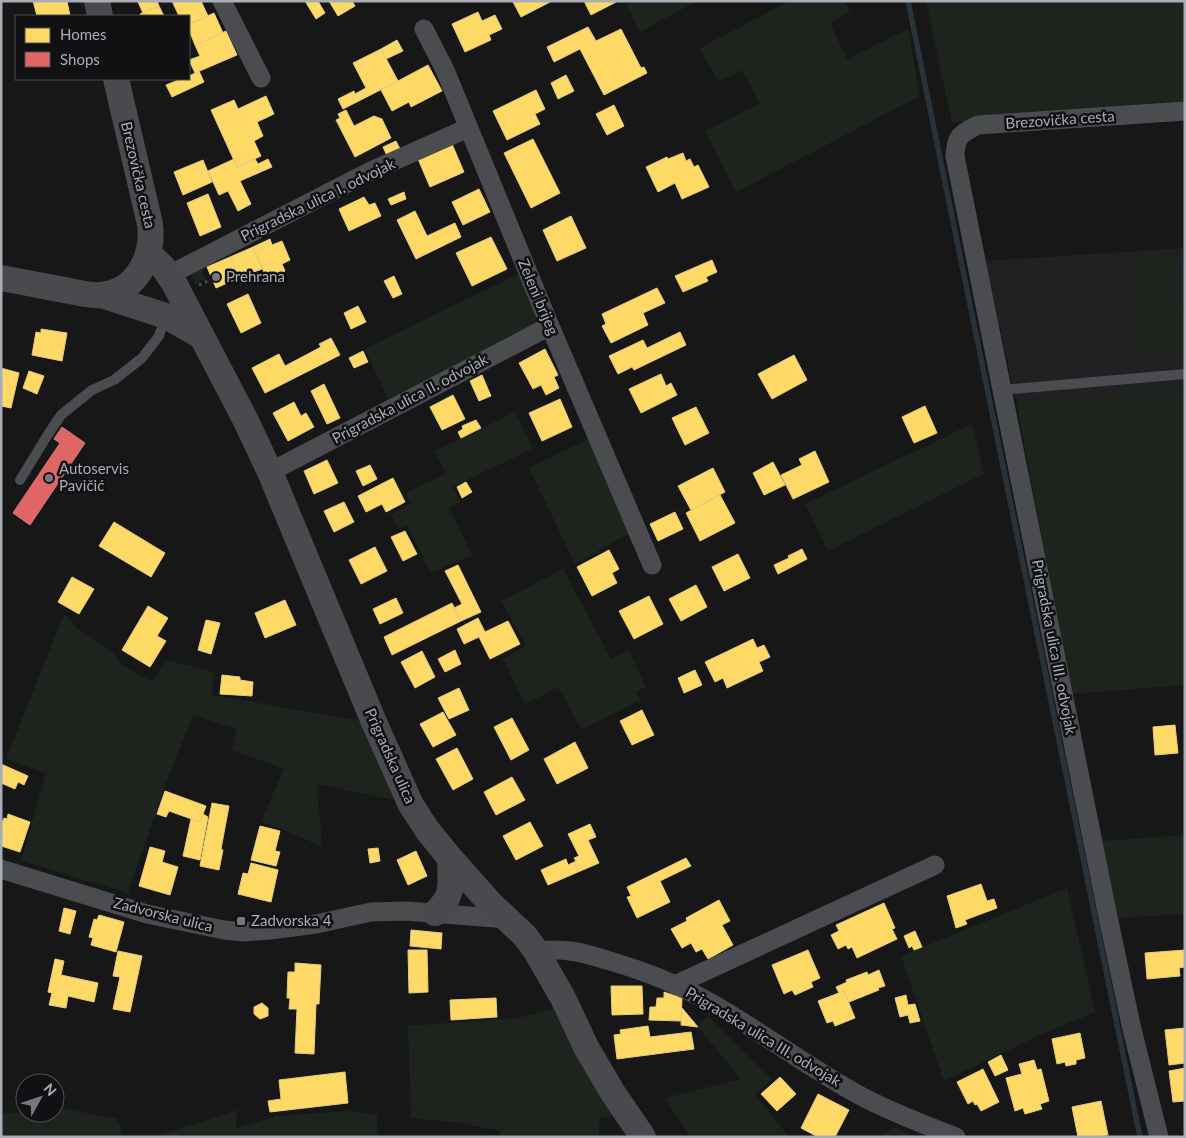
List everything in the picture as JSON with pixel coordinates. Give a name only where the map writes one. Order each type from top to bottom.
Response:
[{"type":"main road","points":[[97,1],[100,15]]},
{"type":"main road","name":"Brezovička cesta","points":[[1,278],[59,290],[102,295],[122,288],[142,270],[149,254],[152,235],[116,80]]},
{"type":"main road","name":"Prigradska ulica","points":[[149,254],[169,275],[270,472],[411,805],[428,831],[450,858],[490,903],[525,936],[536,950],[563,998],[586,1047],[643,1137]]},
{"type":"main road","points":[[102,295],[166,316],[201,336]]},
{"type":"main road","points":[[435,913],[444,905],[448,898],[450,858]]},
{"type":"street","points":[[222,1],[261,78]]},
{"type":"street","name":"Zeleni brijeg","points":[[424,29],[445,70],[550,326],[652,565]]},
{"type":"street","name":"Brezovička cesta","points":[[954,156],[956,142],[962,133],[978,125],[1185,111]]},
{"type":"street","name":"Prigradska ulica I. odvojak","points":[[169,275],[370,172],[468,128]]},
{"type":"street","name":"Prigradska ulica III. odvojak","points":[[954,156],[1110,927],[1158,1137]]},
{"type":"street","name":"Prigradska ulica II. odvojak","points":[[270,472],[550,326]]},
{"type":"street","points":[[675,985],[935,865]]},
{"type":"street","name":"Zadvorska ulica","points":[[1,869],[147,914],[224,930],[243,932],[316,924],[371,912],[406,911],[508,919]]},
{"type":"street","name":"Prigradska ulica III. odvojak","points":[[536,950],[560,949],[578,952],[625,965],[675,985],[737,1018],[860,1095],[895,1112],[956,1137]]},
{"type":"lane","points":[[20,480],[61,415],[92,390],[114,380],[142,358],[159,336],[166,316]]},
{"type":"lane","points":[[1002,390],[1185,374]]},
{"type":"path","points":[[193,288],[212,279]]},
{"type":"shaded area","points":[[633,1],[697,1],[640,32],[627,5]]},
{"type":"shaded area","points":[[790,1],[844,1],[850,11],[830,23],[847,59],[908,29],[920,96],[736,192],[705,131],[760,103],[742,70],[718,82],[700,48]]},
{"type":"shaded area","points":[[926,1],[1185,1],[1185,106],[952,123]]},
{"type":"shaded area","points":[[1185,248],[1185,388],[1016,401],[985,261]]},
{"type":"shaded area","points":[[1177,254],[1185,332],[1185,352],[1138,357],[1129,258]]},
{"type":"shaded area","points":[[205,262],[207,267],[202,270],[206,279],[195,284],[189,270]]},
{"type":"shaded area","points":[[522,272],[540,319],[528,329],[388,399],[365,349]]},
{"type":"shaded area","points":[[1185,388],[1185,685],[1071,694],[1016,401]]},
{"type":"shaded area","points":[[515,412],[533,448],[453,487],[461,502],[449,507],[472,555],[431,573],[407,526],[399,529],[391,514],[411,503],[406,493],[446,474],[435,451]]},
{"type":"shaded area","points":[[972,424],[984,474],[828,551],[805,504]]},
{"type":"shaded area","points":[[590,438],[630,533],[575,564],[529,468]]},
{"type":"shaded area","points":[[563,569],[611,659],[629,650],[646,687],[636,692],[640,700],[582,730],[558,687],[525,705],[503,659],[526,646],[501,601]]},
{"type":"shaded area","points":[[64,614],[77,628],[113,653],[122,665],[153,682],[166,660],[214,672],[212,695],[363,721],[394,800],[317,784],[322,846],[261,821],[284,769],[232,750],[237,729],[193,715],[166,783],[128,893],[21,861],[46,773],[6,759]]},
{"type":"shaded area","points":[[1185,835],[1185,914],[1118,918],[1102,841]]},
{"type":"shaded area","points":[[1067,888],[1095,1012],[1042,1034],[944,1081],[901,956]]},
{"type":"shaded area","points":[[553,1009],[563,1029],[617,1115],[600,1118],[598,1137],[500,1137],[500,1131],[454,1122],[411,1118],[408,1026],[518,1018]]},
{"type":"shaded area","points":[[708,1016],[772,1079],[755,1095],[789,1137],[690,1137],[665,1098],[741,1079],[698,1027]]},
{"type":"shaded area","points":[[65,1109],[117,1119],[123,1137],[1,1137],[1,1113],[15,1113],[15,1123],[65,1123]]},
{"type":"shaded area","points":[[237,1110],[236,1128],[276,1116],[351,1111],[377,1115],[378,1137],[154,1137]]},
{"type":"shaded area","points":[[893,1127],[918,1137],[880,1137]]},
{"type":"building: Homes","points":[[33,1],[67,1],[70,15],[37,15]]},
{"type":"building: Homes","points":[[157,1],[159,6],[143,13],[138,2]]},
{"type":"building: Homes","points":[[172,1],[201,1],[208,16],[190,24],[190,15],[179,15]]},
{"type":"building: Homes","points":[[305,1],[318,1],[325,13],[316,19]]},
{"type":"building: Homes","points":[[329,1],[352,1],[355,6],[338,16]]},
{"type":"building: Homes","points":[[552,1],[521,17],[513,2]]},
{"type":"building: Homes","points":[[584,1],[618,1],[591,15]]},
{"type":"building: Homes","points":[[159,6],[164,15],[140,15]]},
{"type":"building: Homes","points":[[478,12],[482,21],[495,15],[502,29],[489,35],[491,40],[465,52],[452,24]]},
{"type":"building: Homes","points":[[214,13],[223,33],[195,45],[190,32],[190,24]]},
{"type":"building: Homes","points":[[588,27],[596,41],[621,29],[641,68],[644,67],[647,73],[604,95],[580,49],[554,62],[547,47]]},
{"type":"building: Homes","points":[[226,31],[237,55],[195,73],[190,60],[200,56],[195,45]]},
{"type":"building: Homes","points":[[397,40],[403,51],[386,59],[381,49]]},
{"type":"building: Homes","points":[[381,49],[398,81],[343,109],[338,99],[354,91],[355,94],[366,88],[353,63]]},
{"type":"building: Homes","points":[[428,65],[442,91],[411,107],[409,102],[392,111],[381,90]]},
{"type":"building: Homes","points":[[199,71],[204,82],[172,97],[166,85],[178,80],[190,80],[190,76]]},
{"type":"building: Homes","points":[[566,75],[574,91],[558,99],[551,83]]},
{"type":"building: Homes","points":[[536,90],[545,109],[535,114],[540,124],[507,140],[493,111]]},
{"type":"building: Homes","points":[[266,96],[274,114],[257,122],[263,136],[254,141],[261,156],[237,167],[211,110],[234,100],[238,109]]},
{"type":"building: Homes","points":[[614,105],[624,126],[607,135],[596,114]]},
{"type":"building: Homes","points":[[346,110],[354,126],[374,116],[382,119],[391,138],[355,157],[336,120],[340,118],[338,114]]},
{"type":"building: Homes","points":[[533,139],[560,193],[531,208],[504,153]]},
{"type":"building: Homes","points":[[396,141],[402,153],[389,160],[383,147]]},
{"type":"building: Homes","points":[[452,144],[464,172],[430,187],[418,159]]},
{"type":"building: Homes","points":[[683,153],[686,161],[690,159],[694,167],[698,165],[709,187],[682,199],[675,183],[658,192],[646,167],[667,157],[668,159]]},
{"type":"building: Homes","points":[[234,159],[237,167],[255,159],[258,164],[268,159],[272,167],[240,181],[251,204],[238,211],[228,191],[219,195],[208,171]]},
{"type":"building: Homes","points":[[203,160],[212,182],[183,195],[174,172]]},
{"type":"building: Homes","points":[[479,189],[490,212],[463,225],[452,202]]},
{"type":"building: Homes","points":[[404,192],[406,199],[391,205],[388,199]]},
{"type":"building: Homes","points":[[208,194],[221,227],[200,236],[187,203]]},
{"type":"building: Homes","points":[[364,197],[369,205],[375,203],[381,216],[349,231],[339,209]]},
{"type":"building: Homes","points":[[415,211],[427,236],[455,223],[461,237],[416,259],[397,220]]},
{"type":"building: Homes","points":[[571,216],[586,248],[557,261],[543,230]]},
{"type":"building: Homes","points":[[491,237],[507,269],[472,286],[456,253]]},
{"type":"building: Homes","points":[[270,239],[272,245],[282,241],[290,260],[282,264],[285,271],[267,279],[253,247]]},
{"type":"building: Homes","points":[[253,247],[262,269],[239,278],[230,257]]},
{"type":"building: Homes","points":[[230,257],[239,278],[216,288],[207,267]]},
{"type":"building: Homes","points":[[712,260],[717,272],[706,277],[708,281],[683,292],[675,276]]},
{"type":"building: Homes","points":[[394,276],[402,294],[393,298],[384,281]]},
{"type":"building: Homes","points":[[657,288],[665,303],[643,313],[648,325],[611,343],[602,326],[606,324],[602,314]]},
{"type":"building: Homes","points":[[248,294],[261,323],[241,333],[227,304]]},
{"type":"building: Homes","points":[[358,306],[366,322],[351,329],[344,313]]},
{"type":"building: Homes","points":[[41,329],[67,333],[62,361],[32,355],[36,332],[41,333]]},
{"type":"building: Homes","points":[[680,332],[686,345],[634,370],[632,367],[618,374],[609,356],[643,340],[647,348]]},
{"type":"building: Homes","points":[[331,338],[340,355],[265,393],[252,368],[279,354],[285,366],[321,347],[319,344]]},
{"type":"building: Homes","points":[[545,349],[558,375],[554,377],[559,388],[546,395],[541,385],[533,389],[519,363]]},
{"type":"building: Homes","points":[[363,351],[368,362],[354,368],[349,358]]},
{"type":"building: Homes","points":[[794,355],[807,380],[772,399],[758,374]]},
{"type":"building: Homes","points":[[1,368],[19,373],[11,408],[1,406]]},
{"type":"building: Homes","points":[[29,371],[44,376],[37,394],[23,388]]},
{"type":"building: Homes","points":[[661,374],[666,386],[671,383],[677,395],[641,413],[629,389]]},
{"type":"building: Homes","points":[[482,375],[491,396],[479,401],[470,381]]},
{"type":"building: Homes","points":[[324,384],[340,418],[327,424],[311,391]]},
{"type":"building: Homes","points":[[453,395],[465,419],[442,430],[430,407]]},
{"type":"building: Homes","points":[[560,399],[572,427],[542,441],[529,413]]},
{"type":"building: Homes","points":[[294,402],[301,416],[306,413],[314,427],[288,441],[273,413]]},
{"type":"building: Homes","points":[[925,406],[937,433],[914,443],[902,417]]},
{"type":"building: Homes","points":[[696,407],[709,433],[685,445],[672,418]]},
{"type":"building: Homes","points":[[476,420],[481,428],[461,438],[458,432],[463,429],[462,426]]},
{"type":"building: Homes","points":[[815,451],[829,482],[793,499],[781,475],[802,465],[799,459]]},
{"type":"building: Homes","points":[[327,460],[338,483],[314,494],[304,471]]},
{"type":"building: Homes","points":[[773,462],[785,485],[764,495],[753,473]]},
{"type":"building: Homes","points":[[370,465],[377,479],[363,486],[356,471]]},
{"type":"building: Homes","points":[[713,468],[725,492],[691,510],[678,486]]},
{"type":"building: Homes","points":[[393,478],[405,502],[386,512],[382,504],[366,512],[358,496]]},
{"type":"building: Homes","points":[[466,482],[472,492],[462,498],[457,487]]},
{"type":"building: Homes","points":[[720,495],[735,523],[700,541],[686,513]]},
{"type":"building: Homes","points":[[344,502],[354,522],[334,532],[324,511]]},
{"type":"building: Homes","points":[[675,512],[683,529],[658,541],[650,524]]},
{"type":"building: Homes","points":[[114,522],[165,553],[151,577],[99,546]]},
{"type":"building: Homes","points":[[405,531],[417,554],[403,561],[391,537]]},
{"type":"building: Homes","points":[[375,547],[387,571],[361,584],[349,560]]},
{"type":"building: Homes","points":[[802,549],[807,559],[778,574],[774,565]]},
{"type":"building: Homes","points":[[609,550],[619,569],[612,573],[617,583],[592,596],[577,567]]},
{"type":"building: Homes","points":[[738,554],[750,578],[724,591],[712,567]]},
{"type":"building: Homes","points":[[458,565],[481,612],[461,621],[454,608],[462,604],[445,571]]},
{"type":"building: Homes","points":[[72,577],[94,589],[79,614],[58,602]]},
{"type":"building: Homes","points":[[696,585],[707,607],[681,621],[669,599]]},
{"type":"building: Homes","points":[[649,596],[663,624],[634,639],[619,611]]},
{"type":"building: Homes","points":[[396,598],[403,613],[380,624],[373,609]]},
{"type":"building: Homes","points":[[285,600],[296,625],[265,638],[255,613]]},
{"type":"building: Homes","points":[[452,603],[461,621],[392,655],[384,637]]},
{"type":"building: Homes","points":[[148,606],[168,618],[157,636],[166,641],[150,667],[122,650]]},
{"type":"building: Homes","points":[[478,618],[485,632],[508,621],[520,644],[490,659],[479,637],[464,644],[457,629]]},
{"type":"building: Homes","points":[[206,620],[220,623],[211,654],[198,650]]},
{"type":"building: Homes","points":[[753,639],[757,648],[764,645],[770,657],[759,662],[763,671],[727,688],[723,678],[715,682],[705,662]]},
{"type":"building: Homes","points":[[455,650],[461,664],[445,672],[438,659]]},
{"type":"building: Homes","points":[[422,651],[435,677],[415,688],[401,662]]},
{"type":"building: Homes","points":[[695,670],[702,685],[684,693],[678,678]]},
{"type":"building: Homes","points":[[222,675],[240,677],[240,680],[253,682],[252,696],[220,694]]},
{"type":"building: Homes","points":[[459,688],[469,710],[449,719],[438,698]]},
{"type":"building: Homes","points":[[642,710],[654,735],[632,745],[620,721]]},
{"type":"building: Homes","points":[[443,712],[456,735],[433,747],[420,724]]},
{"type":"building: Homes","points":[[512,718],[529,750],[511,760],[494,727]]},
{"type":"building: Homes","points":[[1175,725],[1178,753],[1155,755],[1153,727]]},
{"type":"building: Homes","points":[[575,742],[588,768],[557,784],[544,759]]},
{"type":"building: Homes","points":[[457,748],[473,779],[453,790],[436,759]]},
{"type":"building: Homes","points":[[1,764],[28,776],[24,785],[18,782],[15,789],[1,783]]},
{"type":"building: Homes","points":[[512,777],[525,800],[496,815],[484,792]]},
{"type":"building: Homes","points":[[165,791],[206,806],[200,822],[169,811],[166,817],[157,814]]},
{"type":"building: Homes","points":[[212,803],[229,806],[219,870],[200,866]]},
{"type":"building: Homes","points":[[8,814],[30,822],[20,852],[1,846],[1,825],[4,818],[7,819]]},
{"type":"building: Homes","points":[[203,814],[208,817],[200,860],[183,856],[191,819],[200,822]]},
{"type":"building: Homes","points":[[530,822],[543,846],[516,860],[503,836]]},
{"type":"building: Homes","points":[[590,824],[596,837],[588,840],[599,863],[578,872],[574,858],[579,856],[568,834]]},
{"type":"building: Homes","points":[[260,826],[280,831],[275,851],[280,852],[276,866],[251,860]]},
{"type":"building: Homes","points":[[150,847],[165,851],[162,862],[178,867],[170,895],[139,886]]},
{"type":"building: Homes","points":[[378,848],[380,861],[370,863],[368,849]]},
{"type":"building: Homes","points":[[416,851],[427,876],[408,885],[397,860]]},
{"type":"building: Homes","points":[[686,858],[691,866],[660,881],[670,902],[637,918],[627,897],[631,896],[627,887]]},
{"type":"building: Homes","points":[[566,859],[568,865],[574,862],[578,872],[548,885],[541,870]]},
{"type":"building: Homes","points":[[251,863],[278,870],[271,902],[238,894],[243,873],[248,874]]},
{"type":"building: Homes","points":[[981,884],[987,901],[994,899],[997,908],[965,920],[967,924],[956,928],[947,896]]},
{"type":"building: Homes","points":[[719,900],[730,921],[722,925],[733,945],[708,959],[702,949],[696,952],[691,943],[682,948],[671,929],[687,921],[686,918]]},
{"type":"building: Homes","points":[[884,903],[895,928],[892,929],[897,939],[857,958],[852,947],[848,949],[846,945],[838,949],[831,935],[839,931],[836,925]]},
{"type":"building: Homes","points":[[64,908],[76,911],[70,934],[59,931]]},
{"type":"building: Homes","points":[[99,915],[124,922],[116,952],[91,945],[93,938],[89,937],[94,919],[97,920]]},
{"type":"building: Homes","points":[[411,930],[442,933],[441,949],[410,946]]},
{"type":"building: Homes","points":[[915,931],[922,947],[914,950],[912,946],[909,948],[904,936]]},
{"type":"building: Homes","points":[[408,950],[427,950],[428,992],[409,993]]},
{"type":"building: Homes","points":[[808,950],[820,978],[811,982],[813,987],[795,995],[792,990],[784,994],[772,965]]},
{"type":"building: Homes","points":[[1185,950],[1185,967],[1179,968],[1180,976],[1147,979],[1145,953]]},
{"type":"building: Homes","points":[[118,951],[142,956],[130,1012],[113,1009],[120,977],[113,976]]},
{"type":"building: Homes","points":[[55,959],[64,961],[61,975],[98,983],[94,1002],[68,996],[66,1008],[49,1005],[52,993],[48,992]]},
{"type":"building: Homes","points":[[295,963],[321,965],[319,1004],[316,1004],[314,1054],[295,1053],[297,1009],[289,1009],[290,998],[287,998],[288,972],[295,972]]},
{"type":"building: Homes","points":[[879,970],[885,986],[849,1002],[844,991],[839,993],[836,987],[847,982],[846,980],[867,972],[868,975]]},
{"type":"building: Homes","points":[[611,986],[642,986],[643,1014],[612,1015]]},
{"type":"building: Homes","points":[[844,991],[855,1018],[835,1026],[833,1021],[827,1023],[818,1001]]},
{"type":"building: Homes","points":[[664,992],[682,998],[681,1021],[649,1020],[650,1007],[656,1007],[657,998],[664,998]]},
{"type":"building: Homes","points":[[906,995],[908,1005],[915,1004],[920,1021],[910,1023],[908,1015],[900,1017],[895,998]]},
{"type":"building: Homes","points":[[496,998],[497,1017],[451,1020],[450,1000]]},
{"type":"building: Homes","points":[[262,1003],[268,1008],[268,1016],[260,1019],[254,1014],[254,1007]]},
{"type":"building: Homes","points":[[682,1008],[698,1027],[681,1025]]},
{"type":"building: Homes","points":[[648,1026],[650,1037],[691,1032],[694,1049],[617,1059],[614,1035],[621,1034],[620,1030]]},
{"type":"building: Homes","points":[[1185,1028],[1185,1063],[1169,1065],[1165,1030]]},
{"type":"building: Homes","points":[[1080,1033],[1085,1058],[1076,1060],[1076,1064],[1066,1066],[1065,1062],[1057,1064],[1052,1039]]},
{"type":"building: Homes","points":[[1001,1055],[1008,1070],[995,1076],[988,1062]]},
{"type":"building: Homes","points":[[1034,1060],[1037,1070],[1041,1069],[1049,1101],[1040,1104],[1042,1109],[1025,1114],[1023,1108],[1015,1111],[1006,1078],[1022,1074],[1019,1064]]},
{"type":"building: Homes","points":[[1185,1068],[1185,1101],[1173,1102],[1169,1071]]},
{"type":"building: Homes","points":[[983,1069],[999,1102],[981,1111],[973,1101],[968,1104],[957,1082]]},
{"type":"building: Homes","points":[[345,1072],[348,1103],[270,1112],[268,1101],[281,1099],[279,1080]]},
{"type":"building: Homes","points":[[780,1077],[796,1094],[777,1111],[761,1094]]},
{"type":"building: Homes","points":[[818,1094],[849,1110],[835,1137],[818,1137],[801,1128]]},
{"type":"building: Homes","points":[[1101,1101],[1108,1135],[1078,1137],[1072,1107]]},
{"type":"building: Shops","name":"Autoservis Pavičić","points":[[62,427],[85,443],[30,525],[13,513],[60,443],[54,439]]},
{"type":"waterway","points":[[908,1],[1140,1137]]},
{"type":"place","name":"Prehrana","points":[[216,277]]},
{"type":"place","name":"Autoservis Pavičić","points":[[49,478]]},
{"type":"place","name":"Zadvorska 4","points":[[241,921]]}]
